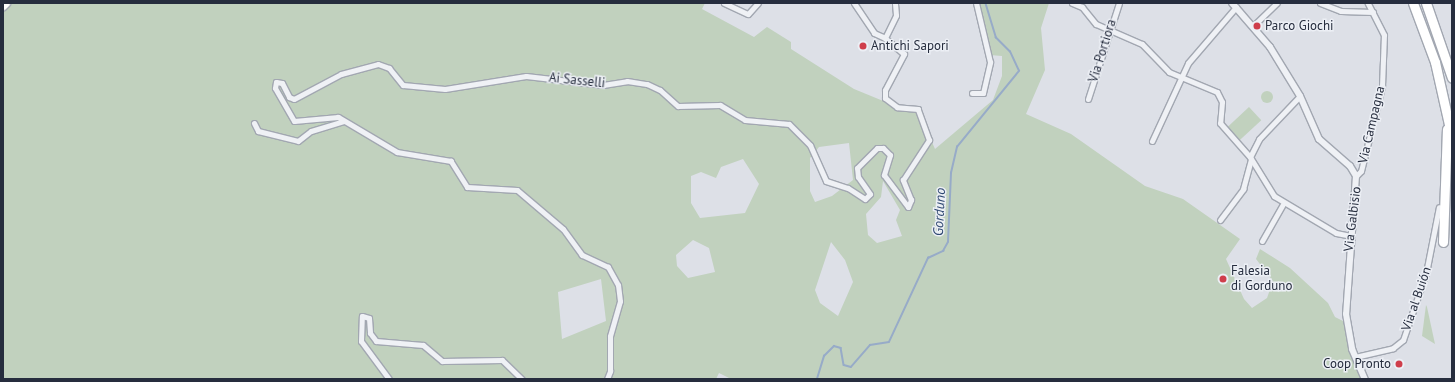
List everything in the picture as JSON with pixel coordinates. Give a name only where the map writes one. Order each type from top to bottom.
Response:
[{"type":"highway","points":[[1413,3],[1446,106],[1452,138]]},
{"type":"highway","points":[[1426,3],[1452,78]]},
{"type":"highway","points":[[1444,242],[1447,203],[1446,106]]},
{"type":"main road","points":[[3,6],[6,3]]},
{"type":"street","points":[[724,3],[748,14],[758,3]]},
{"type":"street","points":[[854,3],[874,33],[885,38],[896,15],[895,3]]},
{"type":"street","points":[[972,93],[983,93],[990,62],[976,3]]},
{"type":"street","points":[[1072,3],[1082,7],[1094,23],[1142,44],[1165,68],[1181,77],[1220,94],[1219,121],[1251,158],[1270,192],[1283,204],[1336,233],[1351,236]]},
{"type":"street","name":"Via Portiora","points":[[1088,99],[1108,29],[1120,3]]},
{"type":"street","points":[[1254,25],[1277,3]]},
{"type":"street","points":[[1320,3],[1341,11],[1373,12]]},
{"type":"street","name":"Via Campagna","points":[[1356,176],[1361,171],[1382,86],[1384,38],[1368,3]]},
{"type":"street","points":[[1152,141],[1181,77],[1202,43],[1234,5]]},
{"type":"street","name":"Via Galbisio","points":[[1234,5],[1254,25],[1300,96],[1319,139],[1350,166],[1356,176],[1346,310],[1355,357],[1365,379]]},
{"type":"street","name":"Ai Sasselli","points":[[344,121],[335,117],[294,121],[275,88],[276,82],[282,83],[289,97],[294,99],[341,74],[378,64],[388,67],[406,86],[448,90],[486,85],[526,76],[603,85],[627,81],[656,87],[678,106],[720,105],[745,120],[786,122],[810,145],[828,183],[846,187],[865,199],[870,194],[858,177],[857,168],[882,147],[890,155],[884,175],[908,207],[911,200],[903,180],[929,140],[918,109],[894,106],[885,93],[904,54],[885,38]]},
{"type":"street","points":[[1220,220],[1243,189],[1251,158],[1259,139],[1300,96]]},
{"type":"street","points":[[254,123],[258,131],[298,141],[311,131],[344,121],[398,152],[451,161],[467,187],[517,190],[563,229],[582,255],[608,267],[618,285],[620,300],[610,336],[610,371],[607,379]]},
{"type":"street","points":[[1262,241],[1283,204]]},
{"type":"street","name":"Via al Buión","points":[[1355,357],[1392,348],[1403,340],[1426,274],[1439,207]]},
{"type":"street","points":[[389,379],[361,341],[362,316],[369,318],[370,333],[376,341],[423,345],[442,361],[502,360],[522,379]]},
{"type":"green space","points":[[3,3],[705,3],[702,9],[754,37],[767,27],[791,42],[791,49],[854,89],[893,105],[916,107],[935,149],[993,100],[1002,76],[1002,56],[990,55],[976,3],[1049,3],[1041,28],[1045,70],[1026,114],[1071,134],[1145,186],[1183,199],[1240,239],[1226,259],[1244,299],[1252,308],[1267,298],[1273,281],[1256,259],[1260,249],[1290,268],[1328,303],[1335,317],[1347,323],[1365,379],[731,379],[719,373],[716,379],[3,379]],"holes":[[[849,143],[853,180],[832,196],[815,202],[810,191],[810,158],[819,147]],[[743,159],[759,184],[745,213],[700,218],[691,203],[691,176],[701,172],[716,178],[721,167]],[[883,181],[900,210],[896,220],[902,236],[877,243],[868,235],[866,214],[881,197]],[[693,240],[709,248],[715,272],[688,278],[677,266],[676,255]],[[831,242],[845,260],[853,282],[838,316],[820,303],[815,290]],[[601,279],[606,321],[562,339],[558,292]]]},
{"type":"green space","points":[[1267,91],[1271,93],[1273,97],[1271,101],[1267,103],[1263,101],[1261,97],[1263,93]]},
{"type":"green space","points":[[1249,107],[1261,120],[1239,141],[1227,127]]},
{"type":"green space","points":[[1426,305],[1427,307],[1435,344],[1422,336]]},
{"type":"waterway","name":"Gorduno","points":[[817,379],[824,356],[834,346],[841,348],[844,365],[851,367],[870,345],[889,342],[928,258],[943,251],[948,242],[951,173],[957,147],[1019,71],[1010,52],[996,38],[985,3]]},
{"type":"place","name":"Parco Giochi","points":[[1257,26]]},
{"type":"place","name":"Antichi Sapori","points":[[863,46]]},
{"type":"place","name":"Falesia di Gorduno","points":[[1223,279]]},
{"type":"place","name":"Coop Pronto","points":[[1399,364]]}]
